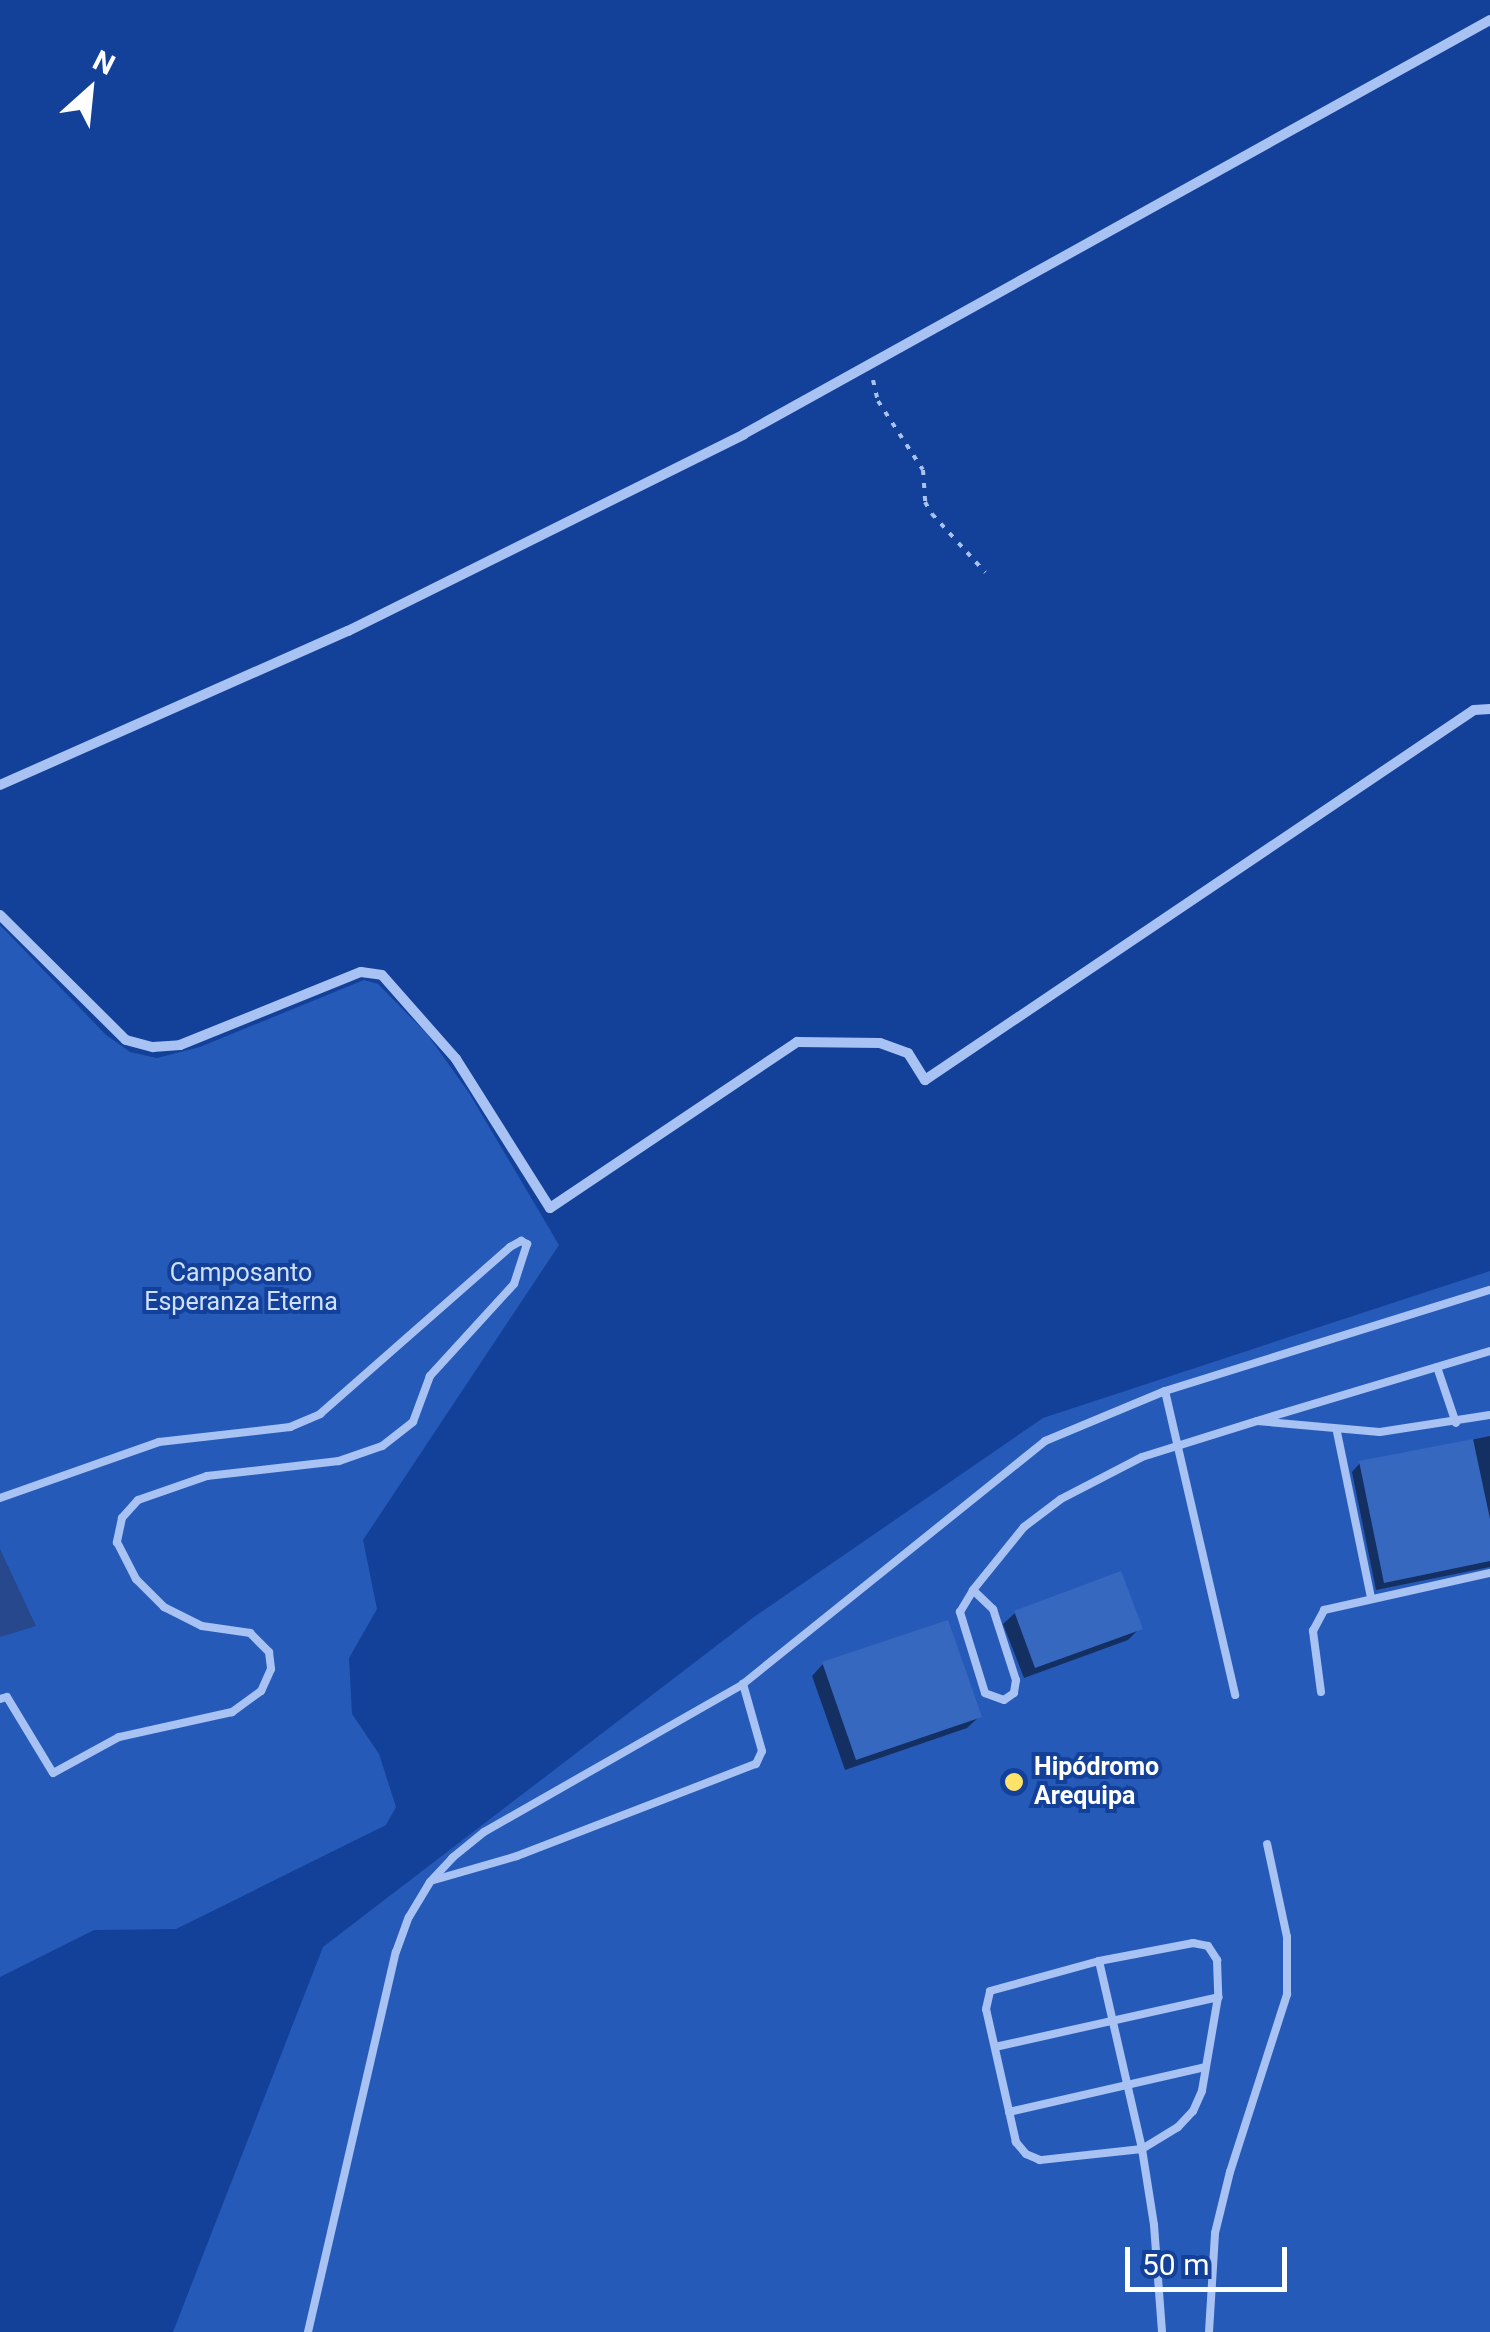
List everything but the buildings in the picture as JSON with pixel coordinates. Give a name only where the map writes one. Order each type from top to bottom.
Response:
[{"type":"street","points":[[0,785],[348,631],[880,362],[1490,20]]},
{"type":"street","points":[[0,915],[126,1040],[153,1047],[180,1045],[361,972],[382,976],[456,1060],[550,1208],[797,1042],[880,1043],[908,1053],[925,1080],[1474,710],[1490,709]]},
{"type":"lane","points":[[0,1498],[159,1442],[290,1427],[320,1414],[510,1247],[521,1242],[527,1244],[514,1284],[430,1376],[413,1422],[382,1446],[339,1461],[208,1476],[138,1500],[122,1518],[117,1542],[136,1579],[164,1607],[202,1626],[250,1633],[269,1652],[270,1668],[262,1691],[232,1712],[119,1738],[53,1773],[6,1697],[0,1699]]},
{"type":"lane","points":[[308,2332],[396,1952],[409,1917],[430,1882],[484,1832],[744,1684],[1030,1451],[1165,1392],[1490,1290]]},
{"type":"lane","points":[[973,1590],[993,1609],[1016,1680],[1014,1693],[1004,1700],[985,1694],[960,1619],[973,1590],[1024,1528],[1061,1499],[1142,1456],[1182,1448],[1257,1421],[1490,1351]]},
{"type":"lane","points":[[1437,1367],[1456,1424]]},
{"type":"lane","points":[[1165,1392],[1182,1448],[1236,1695]]},
{"type":"lane","points":[[1257,1421],[1337,1432],[1456,1424],[1490,1415]]},
{"type":"lane","points":[[1337,1432],[1371,1598]]},
{"type":"lane","points":[[1321,1692],[1313,1631],[1319,1616],[1330,1606],[1490,1573]]},
{"type":"lane","points":[[430,1882],[517,1856],[750,1768],[762,1751],[744,1684]]},
{"type":"lane","points":[[1209,2332],[1215,2233],[1230,2172],[1287,1994],[1287,1937],[1266,1844]]},
{"type":"lane","points":[[1200,1943],[1218,1960],[1218,1997],[1193,2111],[1178,2127],[1142,2149],[1033,2158],[1019,2149],[986,2009],[990,1991],[1099,1961],[1200,1943]]},
{"type":"lane","points":[[1099,1961],[1142,2149],[1154,2225],[1162,2332]]},
{"type":"lane","points":[[995,2047],[1218,1997]]},
{"type":"lane","points":[[1009,2112],[1205,2067]]},
{"type":"path","points":[[880,362],[872,383],[922,470],[925,502],[985,572]]},
{"type":"green space","name":"Camposanto Esperanza Eterna","points":[[0,925],[106,1035],[130,1052],[157,1058],[200,1047],[364,980],[378,984],[427,1034],[469,1093],[559,1245],[363,1540],[377,1609],[349,1658],[352,1714],[379,1754],[396,1807],[386,1825],[176,1929],[94,1930],[0,1977]]},
{"type":"green space","name":"Hipódromo Arequipa","points":[[1490,1271],[1490,2332],[173,2332],[323,1947],[754,1617],[1043,1418]]},
{"type":"shaded area","points":[[0,1549],[36,1626],[0,1637]]},
{"type":"place","name":"Hipódromo Arequipa","points":[[1014,1782]]}]
